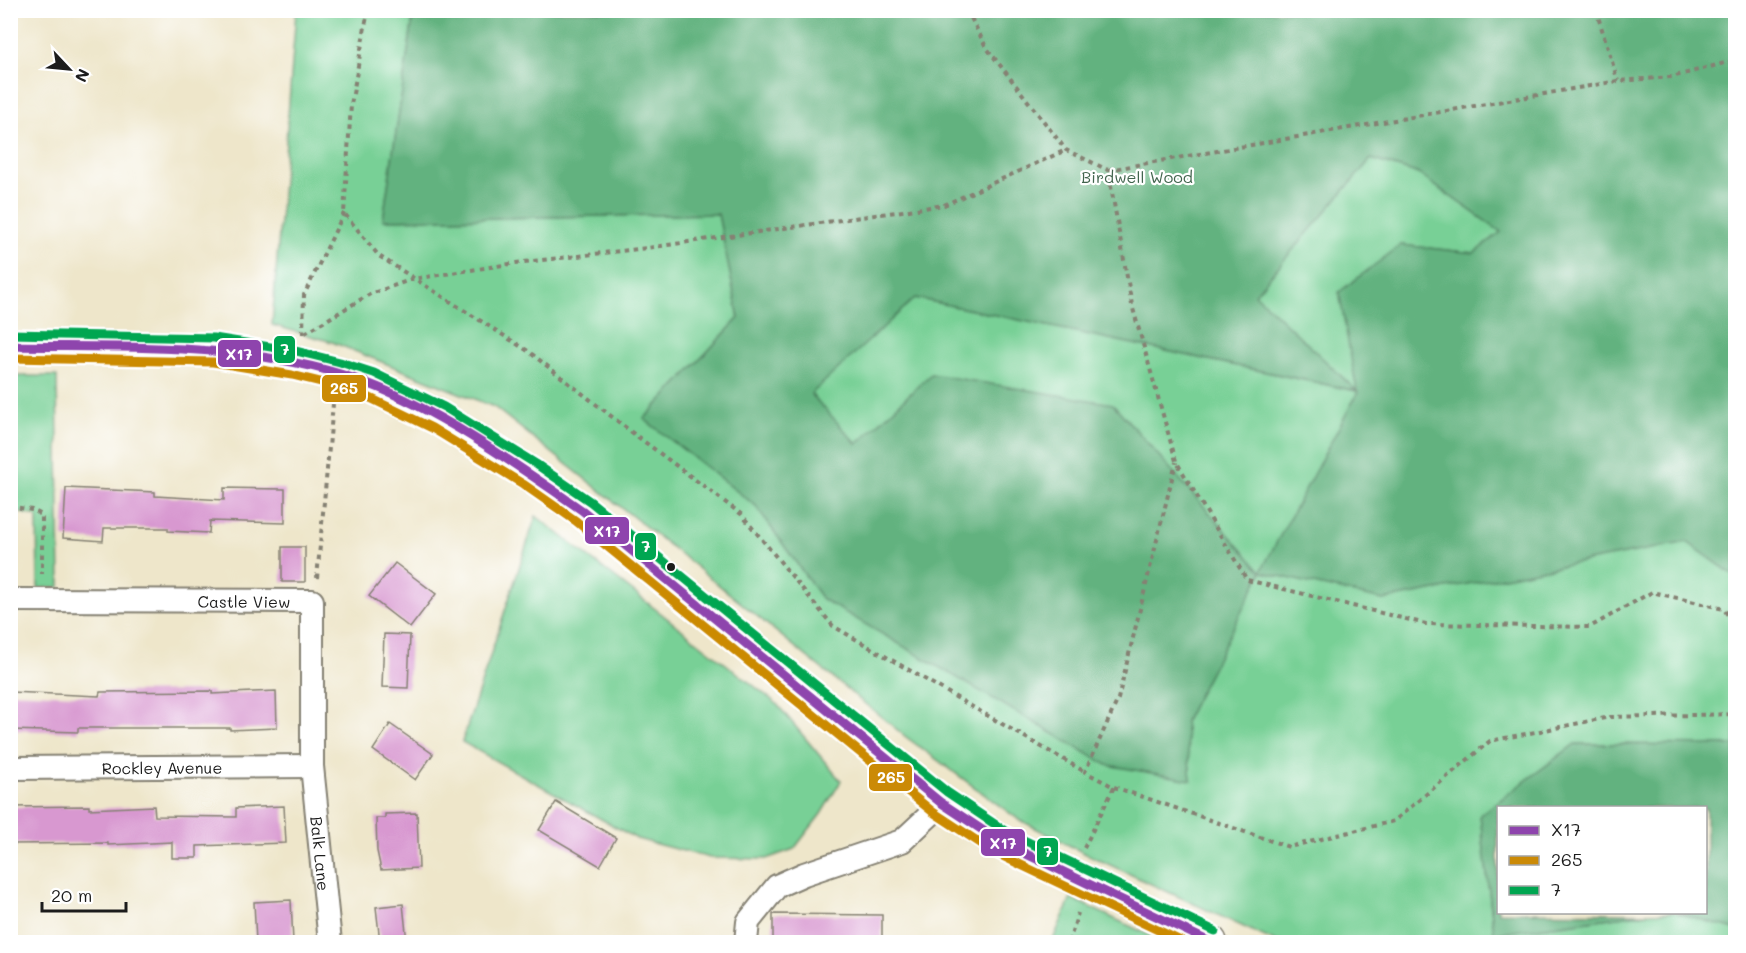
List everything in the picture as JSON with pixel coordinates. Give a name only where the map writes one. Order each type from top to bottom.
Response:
[{"type":"highway","points":[[10,346],[214,351],[299,348],[336,373],[369,384],[438,417],[530,474],[583,511],[940,802],[999,841],[1210,942]]},
{"type":"street","name":"Castle View","points":[[10,600],[312,601],[312,766]]},
{"type":"street","name":"Rockley Avenue","points":[[10,768],[312,766]]},
{"type":"street","name":"Balk Lane","points":[[312,766],[330,942]]},
{"type":"street","points":[[746,942],[748,922],[777,886],[804,874],[902,841],[932,814],[940,802]]},
{"type":"path","points":[[299,348],[304,295],[344,213],[351,105],[368,10]]},
{"type":"path","points":[[967,10],[986,47],[1066,150],[1108,170],[1618,81],[1672,77],[1736,60]]},
{"type":"path","points":[[1596,10],[1618,81]]},
{"type":"path","points":[[299,348],[370,294],[413,279],[945,205],[1066,150]]},
{"type":"path","points":[[1108,170],[1132,304],[1176,461],[1247,580],[1426,624],[1590,627],[1652,592],[1724,609],[1736,628]]},
{"type":"path","points":[[344,213],[379,256],[528,351],[741,514],[833,626],[1114,787],[1289,847],[1394,821],[1490,741],[1610,717],[1736,714]]},
{"type":"path","points":[[312,601],[318,575],[336,373]]},
{"type":"path","points":[[1086,772],[1118,699],[1176,461]]},
{"type":"path","points":[[10,506],[32,510],[42,515],[42,600]]},
{"type":"path","points":[[1069,942],[1081,903],[1075,878],[1082,852],[1114,787]]},
{"type":"green space","points":[[296,11],[414,11],[383,220],[718,214],[739,318],[644,419],[756,506],[822,599],[1191,780],[1185,721],[1261,572],[931,374],[857,444],[810,394],[915,298],[1356,391],[1254,294],[1371,159],[1417,173],[1501,232],[1474,253],[1401,245],[1358,392],[1262,572],[1383,600],[1687,542],[1735,576],[1735,745],[1575,744],[1480,815],[1494,934],[1640,914],[1684,914],[1735,929],[1735,942],[1276,942],[1082,852],[1018,819],[906,737],[494,407],[332,342],[272,325]]},
{"type":"green space","name":"Birdwell Wood","points":[[414,11],[1735,11],[1735,576],[1687,542],[1383,600],[1262,572],[1185,721],[1191,780],[1107,765],[822,599],[756,506],[644,419],[739,318],[718,214],[383,220]],"holes":[[[1371,159],[1417,173],[1501,232],[1474,253],[1401,245],[1339,292],[1357,391],[1255,294]],[[915,298],[1358,392],[1261,571],[1113,404],[931,374],[857,444],[811,394]]]},
{"type":"green space","points":[[11,376],[57,376],[60,587],[38,588],[37,516],[11,511]]},
{"type":"green space","points":[[536,516],[776,703],[841,781],[821,814],[794,849],[766,859],[710,858],[637,839],[462,742]]},
{"type":"green space","points":[[1575,744],[1735,745],[1735,929],[1681,914],[1707,914],[1707,806],[1497,806],[1497,914],[1640,914],[1494,934],[1480,815]]},
{"type":"green space","points":[[1071,898],[1081,903],[1164,942],[1052,942]]},
{"type":"building","points":[[66,488],[155,492],[155,496],[224,500],[224,488],[285,489],[285,523],[210,521],[209,533],[168,531],[168,528],[104,528],[103,541],[63,538]]},
{"type":"building","points":[[282,547],[305,547],[305,582],[282,582]]},
{"type":"building","points":[[395,563],[436,594],[410,628],[369,596]]},
{"type":"building","points":[[384,634],[410,635],[408,688],[382,687]]},
{"type":"building","points":[[212,691],[212,694],[276,691],[277,728],[230,730],[230,728],[78,728],[78,732],[10,730],[10,692],[99,696],[100,692]]},
{"type":"building","points":[[390,724],[433,754],[415,780],[373,750]]},
{"type":"building","points":[[556,802],[616,838],[600,866],[539,830]]},
{"type":"building","points":[[89,806],[89,809],[154,806],[155,816],[236,817],[236,808],[284,806],[286,843],[197,846],[197,858],[172,858],[172,842],[108,845],[108,843],[10,844],[10,807]]},
{"type":"building","points":[[417,813],[419,868],[381,870],[377,851],[376,818],[385,818],[385,814]]},
{"type":"building","points":[[291,900],[293,942],[256,942],[254,902]]},
{"type":"building","points":[[403,904],[407,942],[380,942],[376,907]]},
{"type":"building","points":[[773,914],[882,915],[882,940],[773,939]]},
{"type":"transit line","name":"7","points":[[10,334],[214,338],[296,351],[374,373],[444,407],[536,464],[591,502],[947,792],[1005,831],[1215,931]]},
{"type":"transit line","name":"X17","points":[[10,346],[191,349],[236,353],[324,369],[367,383],[423,408],[478,441],[583,511],[940,802],[999,841],[1210,942]]},
{"type":"transit line","name":"265","points":[[10,358],[213,362],[292,375],[364,395],[432,428],[523,484],[576,521],[933,812],[994,852],[1183,942]]}]
